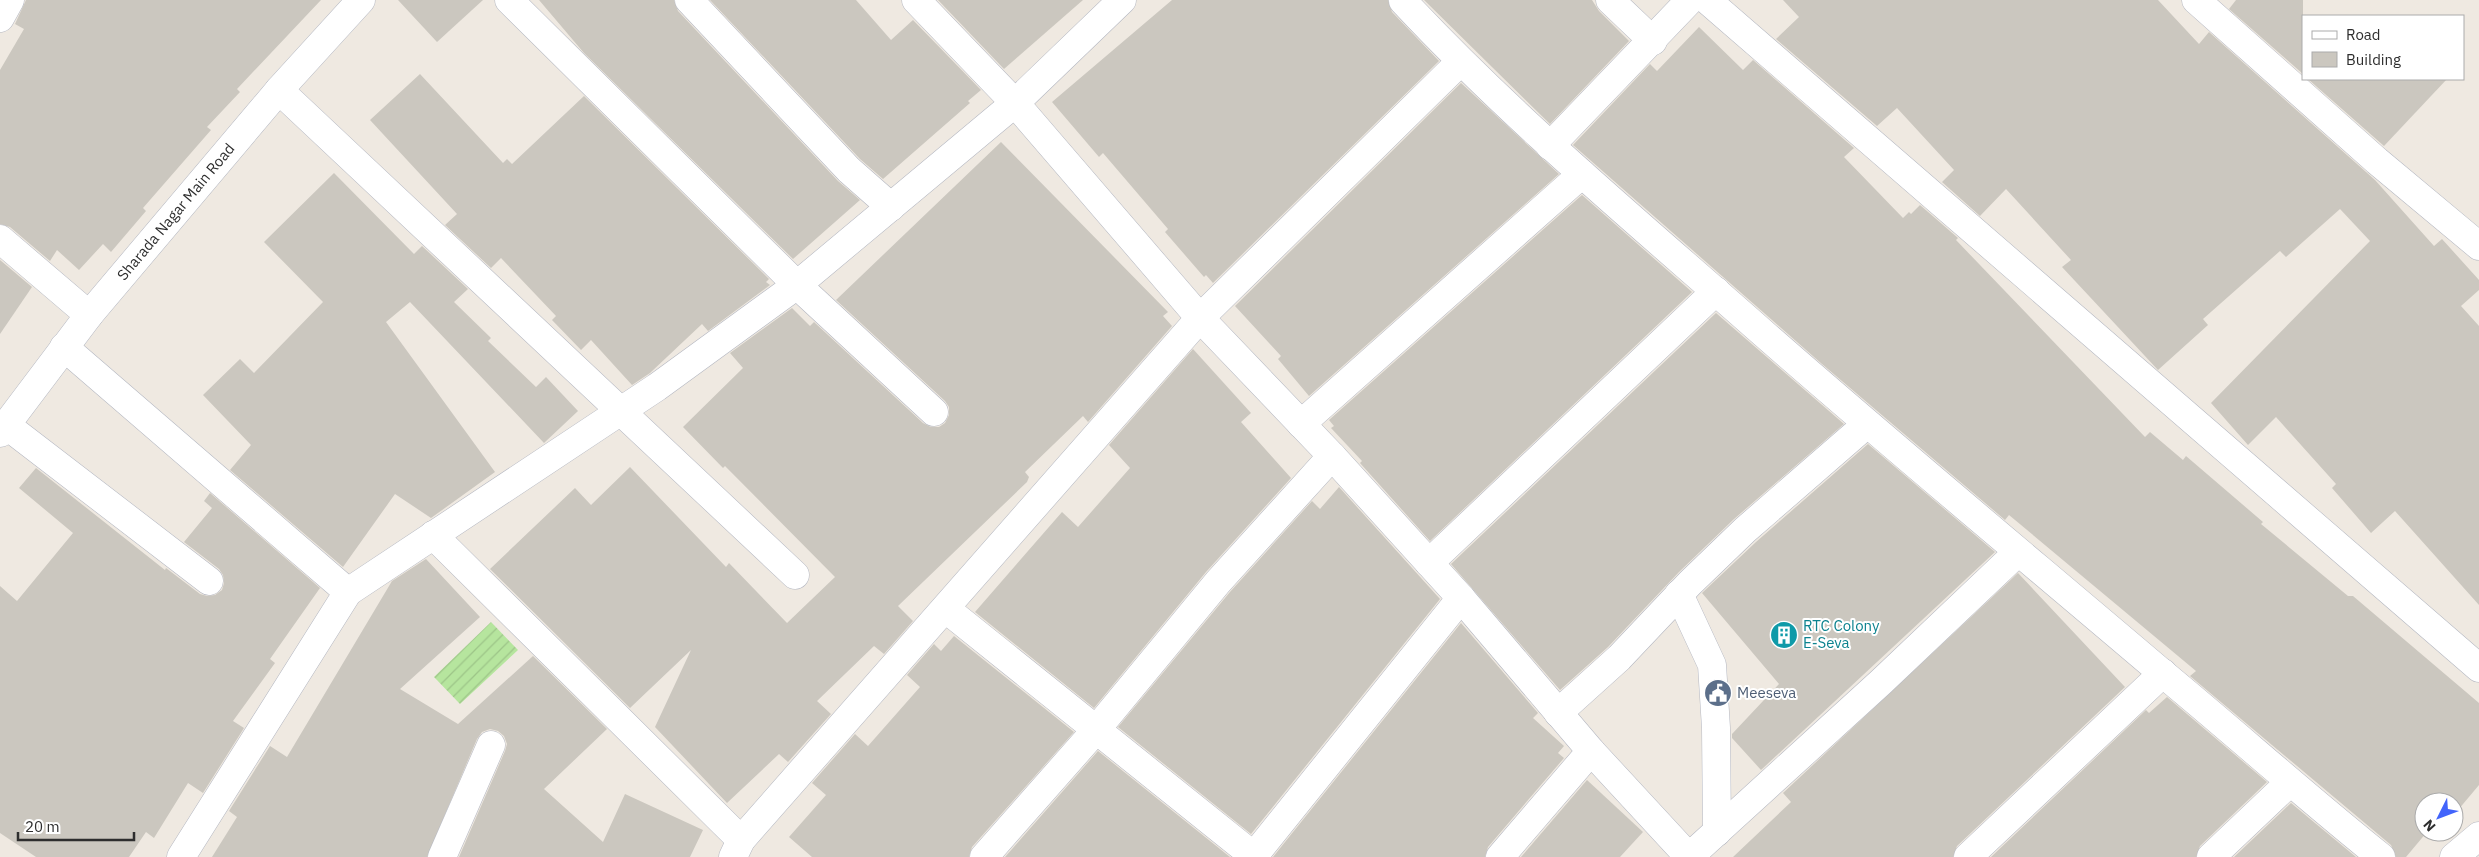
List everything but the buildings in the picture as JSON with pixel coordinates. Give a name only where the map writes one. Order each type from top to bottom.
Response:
[{"type":"street","points":[[0,18],[10,0]]},
{"type":"street","name":"Sharada Nagar Main Road","points":[[3,429],[89,315],[279,90],[360,0]]},
{"type":"street","points":[[510,0],[797,285],[934,412]]},
{"type":"street","points":[[689,0],[849,170],[891,207]]},
{"type":"street","points":[[916,0],[1015,103],[1200,318],[1332,456],[1461,598],[1590,751],[1689,857],[1881,682],[2017,553]]},
{"type":"street","points":[[181,857],[348,592],[621,411],[797,285],[1015,103],[1122,0]]},
{"type":"street","points":[[1610,0],[1653,40]]},
{"type":"street","points":[[1550,146],[1690,0]]},
{"type":"street","points":[[1707,0],[2479,668]]},
{"type":"street","points":[[2196,0],[2377,161],[2479,246]]},
{"type":"street","points":[[1403,1],[1460,62],[1550,146],[1867,424],[2017,553],[2381,857]]},
{"type":"street","points":[[433,535],[737,848],[1200,318],[1460,62]]},
{"type":"street","points":[[279,90],[795,575]]},
{"type":"street","points":[[1302,424],[1582,174]]},
{"type":"street","points":[[0,240],[89,315]]},
{"type":"street","points":[[1429,563],[1716,291]]},
{"type":"street","points":[[64,347],[348,592]]},
{"type":"street","points":[[1558,713],[1619,658],[1679,594],[1745,530],[1867,424]]},
{"type":"street","points":[[3,429],[209,581]]},
{"type":"street","points":[[984,857],[1095,731],[1218,582],[1332,456]]},
{"type":"street","points":[[1679,594],[1712,664],[1716,728],[1717,832]]},
{"type":"street","points":[[946,609],[1095,731],[1254,857],[1461,598]]},
{"type":"street","points":[[1968,857],[2162,673]]},
{"type":"street","points":[[442,857],[492,746]]},
{"type":"street","points":[[1500,857],[1590,751]]},
{"type":"street","points":[[2211,857],[2289,782]]},
{"type":"green space","points":[[491,622],[518,650],[460,704],[434,677]]},
{"type":"place","name":"RTC Colony E-Seva","points":[[1784,635]]},
{"type":"place","name":"Meeseva","points":[[1718,693]]}]
